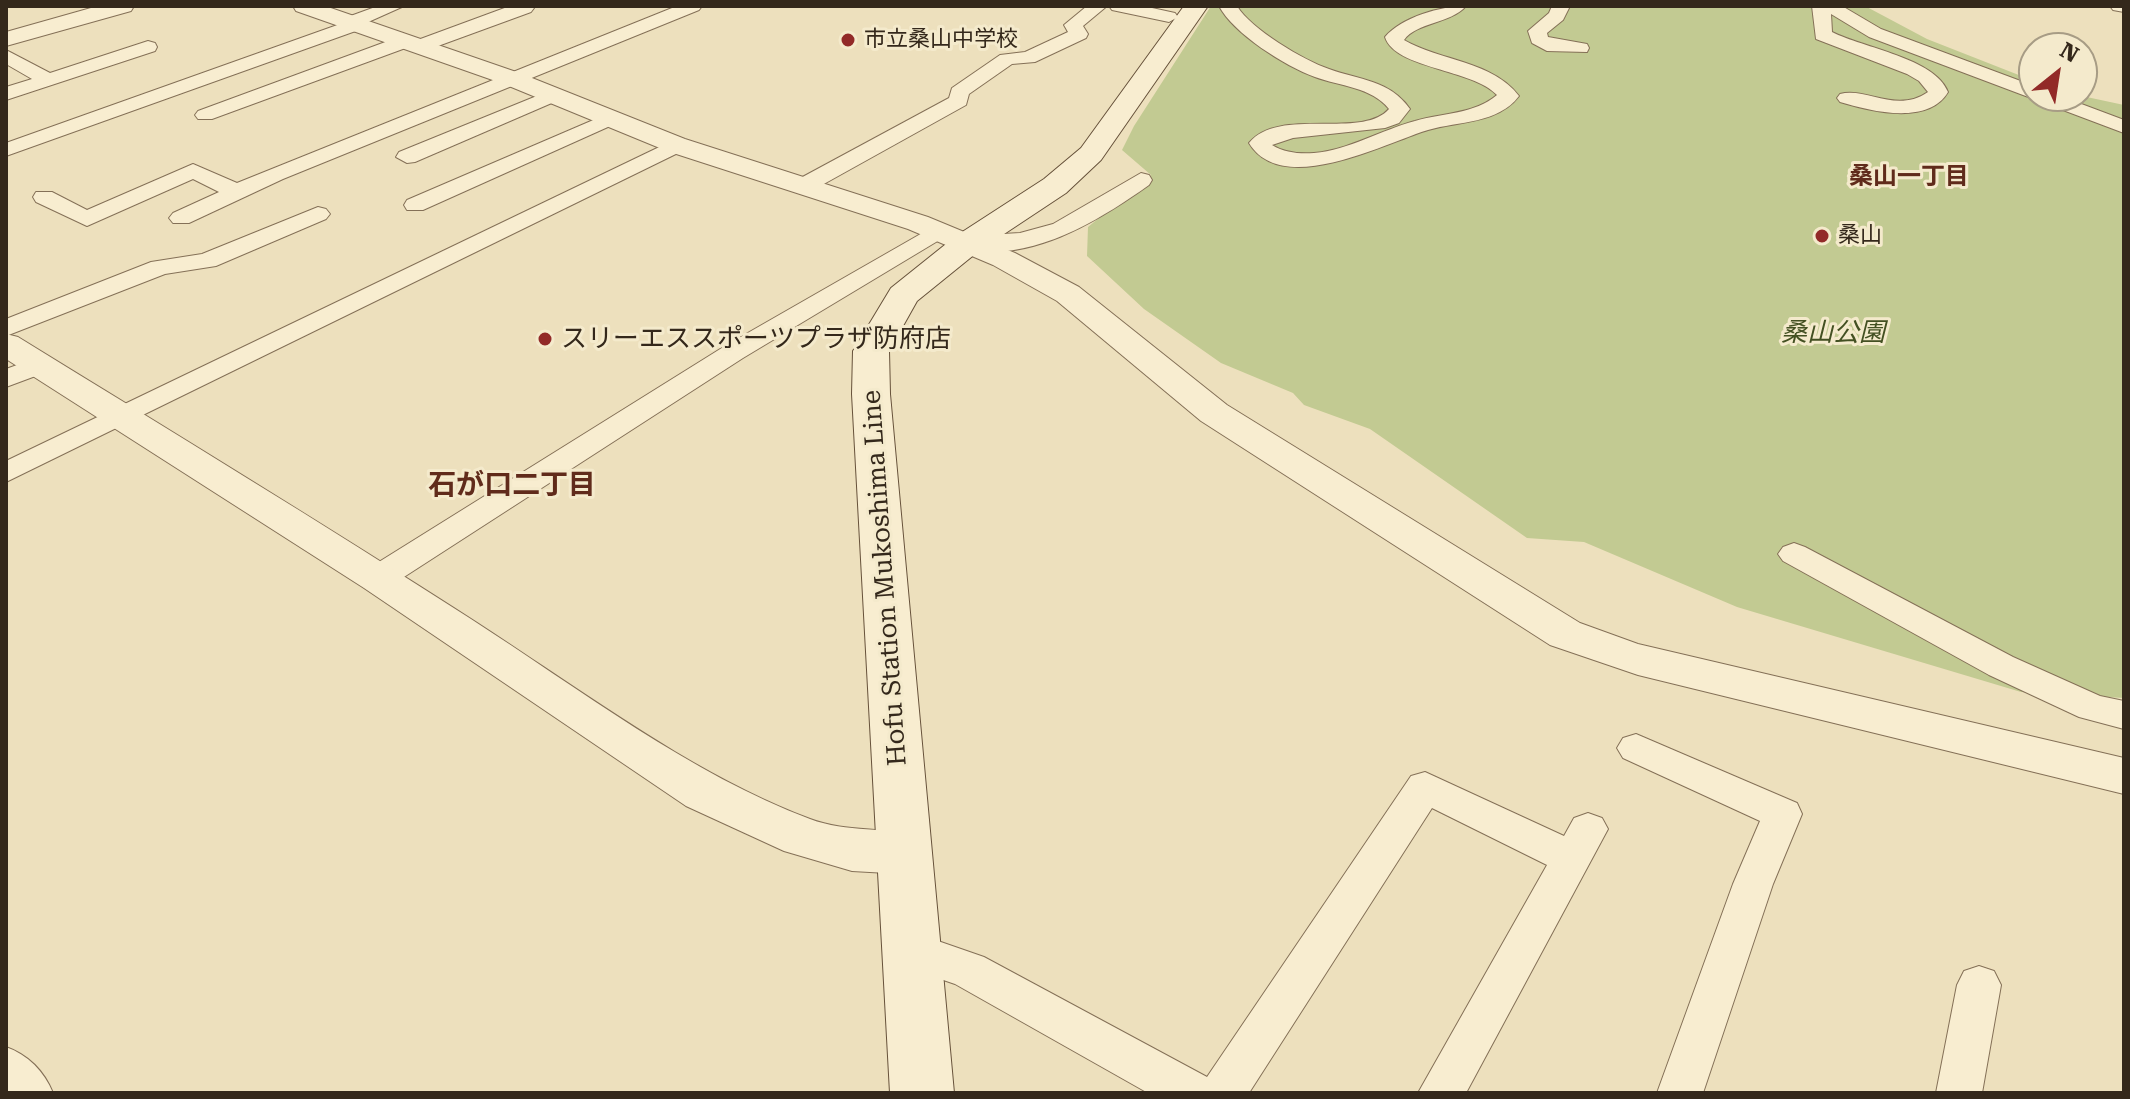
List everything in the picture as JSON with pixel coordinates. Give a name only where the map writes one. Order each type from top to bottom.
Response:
[{"type":"main road","name":"Hofu Station Mukoshima Line","points":[[922,1093],[872,410],[871,351],[903,295],[953,237],[1055,186],[1091,154],[1182,11]]},
{"type":"street","points":[[6,39],[123,6]]},
{"type":"street","points":[[304,6],[513,79],[676,145],[805,185],[953,237],[1040,277],[1068,294],[1214,413],[1575,639],[1631,660],[1761,687],[2124,776]]},
{"type":"street","points":[[6,150],[395,6]]},
{"type":"street","points":[[205,115],[525,8],[519,6]]},
{"type":"street","points":[[181,218],[237,192],[693,6]]},
{"type":"street","points":[[805,185],[959,101],[959,92],[1007,59],[1028,58],[1079,34],[1073,25],[1098,6]]},
{"type":"street","points":[[1118,6],[1182,11]]},
{"type":"street","points":[[1228,6],[1239,20],[1283,53],[1315,71],[1384,92],[1397,101],[1398,114],[1388,121],[1365,126],[1281,132],[1260,143],[1267,152],[1304,161],[1325,159],[1424,124],[1501,105],[1509,96],[1499,84],[1418,56],[1396,43],[1394,37],[1400,31],[1440,18],[1457,6]]},
{"type":"street","points":[[1561,6],[1557,16],[1537,31],[1539,39],[1547,45],[1580,48]]},
{"type":"street","points":[[1821,6],[1823,35],[1838,44],[1922,75],[1936,85],[1938,92],[1935,98],[1924,104],[1889,107],[1847,98]]},
{"type":"street","points":[[1829,6],[1875,33],[2018,87]]},
{"type":"street","points":[[6,94],[148,47]]},
{"type":"street","points":[[6,56],[48,80]]},
{"type":"street","points":[[274,153],[485,69]]},
{"type":"street","points":[[407,157],[554,95]]},
{"type":"street","points":[[2084,112],[2124,127]]},
{"type":"street","points":[[415,205],[612,118]]},
{"type":"street","points":[[6,473],[676,145]]},
{"type":"street","points":[[44,197],[87,219],[193,171],[237,192]]},
{"type":"street","points":[[378,578],[734,352],[953,237],[1007,244],[1039,238],[1086,220],[1141,180]]},
{"type":"street","points":[[6,328],[160,267],[207,261],[318,214]]},
{"type":"street","points":[[6,344],[378,578],[703,793],[801,837],[852,851],[905,853]]},
{"type":"street","points":[[6,379],[39,365]]},
{"type":"street","points":[[1794,554],[2001,666],[2092,708],[2124,715]]},
{"type":"street","points":[[1636,748],[1783,814],[1753,884],[1680,1093]]},
{"type":"street","points":[[1223,1093],[1425,787],[1580,843],[1441,1093]]},
{"type":"street","points":[[912,951],[969,970],[1192,1093]]},
{"type":"street","points":[[1959,1093],[1979,985]]},
{"type":"street","points":[[6,1068],[30,1093]]},
{"type":"green space","name":"桑山公園","points":[[1211,6],[1865,6],[1927,39],[2018,75],[2018,112],[2098,112],[2098,99],[2124,105],[2124,698],[2021,692],[1737,607],[1584,542],[1527,538],[1370,429],[1304,405],[1293,393],[1221,363],[1144,309],[1087,256],[1088,227],[1151,175],[1122,150],[1134,126]]},
{"type":"place","name":"市立桑山中学校","points":[[848,40]]},
{"type":"place","name":"桑山","points":[[1822,236]]},
{"type":"place","name":"スリーエススポーツプラザ防府店","points":[[545,339]]},
{"type":"district","name":"桑山一丁目","points":[[1909,177]]},
{"type":"district","name":"石が口二丁目","points":[[512,486]]}]
